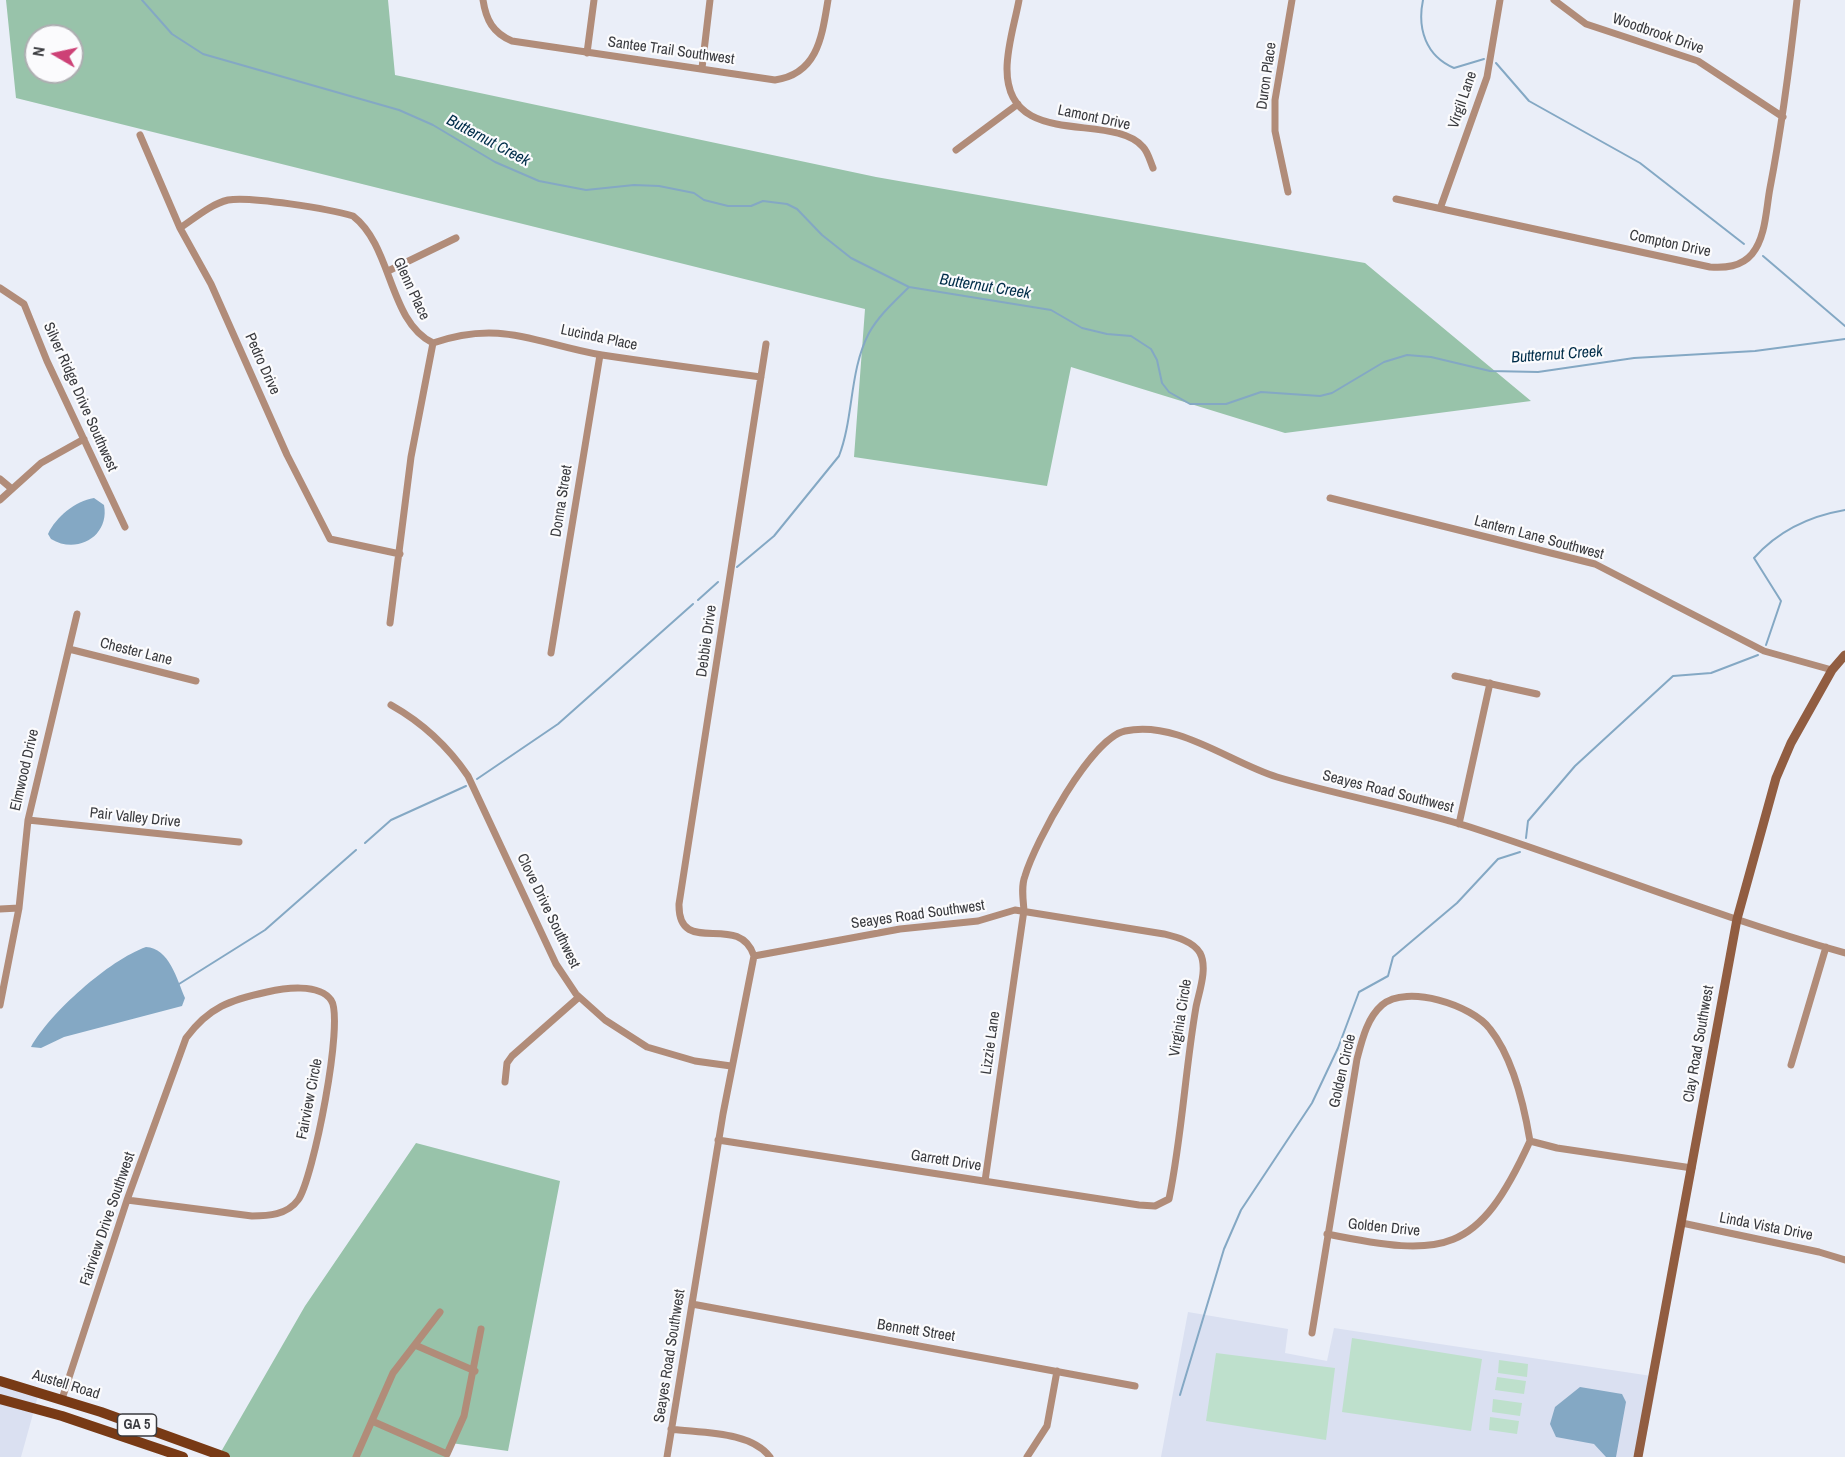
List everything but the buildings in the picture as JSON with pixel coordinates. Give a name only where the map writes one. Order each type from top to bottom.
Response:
[{"type":"main road","name":"Austell Road","points":[[0,1381],[62,1399],[199,1452],[212,1452],[225,1457]]},
{"type":"main road","name":"Austell Road","points":[[0,1399],[62,1416],[183,1457]]},
{"type":"street","name":"Santee Trail Southwest","points":[[483,0],[486,15],[499,36],[523,44],[775,80],[799,74],[813,59],[828,0]]},
{"type":"street","points":[[587,53],[594,0]]},
{"type":"street","points":[[702,68],[710,0]]},
{"type":"street","points":[[956,150],[1018,104],[1007,71],[1008,52],[1019,0]]},
{"type":"street","name":"Duron Place","points":[[1288,192],[1275,131],[1275,100],[1292,0]]},
{"type":"street","name":"Virgil Lane","points":[[1441,206],[1487,77],[1500,0]]},
{"type":"street","name":"Woodbrook Drive","points":[[1554,0],[1586,24],[1698,61],[1783,117]]},
{"type":"street","name":"Compton Drive","points":[[1396,199],[1441,206],[1710,267],[1730,267],[1746,260],[1759,244],[1783,117],[1797,0]]},
{"type":"street","name":"Lamont Drive","points":[[1018,104],[1027,112],[1050,123],[1124,135],[1144,148],[1153,168]]},
{"type":"street","name":"Pedro Drive","points":[[140,135],[180,228],[211,284],[287,455],[330,539],[400,554]]},
{"type":"street","name":"Glenn Place","points":[[180,228],[228,200],[339,212],[352,216],[361,222],[388,271],[410,324],[421,337],[433,343]]},
{"type":"street","points":[[388,271],[456,238]]},
{"type":"street","name":"Silver Ridge Drive Southwest","points":[[0,288],[24,304],[125,527]]},
{"type":"street","name":"Lucinda Place","points":[[433,343],[477,332],[509,333],[600,355],[761,377]]},
{"type":"street","points":[[390,623],[411,457],[433,343]]},
{"type":"street","name":"Debbie Drive","points":[[754,956],[750,943],[742,938],[698,932],[684,925],[679,913],[679,904],[766,344]]},
{"type":"street","name":"Donna Street","points":[[551,653],[600,355]]},
{"type":"street","points":[[0,500],[41,463],[84,439]]},
{"type":"street","points":[[0,478],[12,489]]},
{"type":"street","name":"Lantern Lane Southwest","points":[[1330,498],[1595,564],[1764,651],[1787,660],[1832,670]]},
{"type":"street","name":"Elmwood Drive","points":[[0,1005],[18,908],[28,820],[77,614]]},
{"type":"street","name":"Chester Lane","points":[[69,649],[196,681]]},
{"type":"street","name":"Clay Road Southwest","points":[[1638,1457],[1737,920],[1757,838],[1776,778],[1791,743],[1832,670],[1845,655]]},
{"type":"street","points":[[1455,676],[1537,694]]},
{"type":"street","points":[[1459,824],[1490,683]]},
{"type":"street","name":"Clove Drive Southwest","points":[[391,705],[418,722],[440,740],[468,776],[556,964],[579,997],[612,1025],[647,1047],[679,1057],[731,1066]]},
{"type":"street","name":"Seayes Road Southwest","points":[[667,1457],[718,1140],[754,956],[900,928],[985,920],[1024,910],[1024,876],[1045,830],[1093,754],[1114,734],[1148,728],[1174,734],[1276,777],[1459,824],[1655,889],[1737,920],[1845,953]]},
{"type":"street","name":"Pair Valley Drive","points":[[28,820],[239,843]]},
{"type":"street","points":[[0,909],[18,908]]},
{"type":"street","name":"Lizzie Lane","points":[[986,1181],[1024,910]]},
{"type":"street","name":"Virginia Circle","points":[[1024,910],[1164,934],[1185,941],[1200,953],[1203,969],[1169,1199]]},
{"type":"street","points":[[1791,1065],[1826,948]]},
{"type":"street","name":"Fairview Circle","points":[[127,1200],[226,1214],[271,1216],[298,1200],[308,1176],[324,1107],[336,1035],[333,1001],[324,993],[311,989],[278,990],[242,998],[200,1019],[186,1038],[183,1048]]},
{"type":"street","points":[[505,1082],[507,1063],[512,1056],[579,997]]},
{"type":"street","name":"Golden Circle","points":[[1312,1333],[1359,1050],[1371,1020],[1388,1001],[1397,998],[1430,999],[1459,1006],[1477,1015],[1490,1029],[1508,1064],[1521,1102],[1530,1141]]},
{"type":"street","name":"Fairview Drive Southwest","points":[[62,1399],[127,1200],[183,1048]]},
{"type":"street","name":"Garrett Drive","points":[[718,1140],[1139,1205],[1155,1206],[1169,1199]]},
{"type":"street","points":[[1530,1141],[1557,1148],[1692,1168]]},
{"type":"street","name":"Golden Drive","points":[[1327,1234],[1402,1246],[1428,1246],[1451,1242],[1472,1229],[1501,1197],[1530,1141]]},
{"type":"street","name":"Linda Vista Drive","points":[[1682,1223],[1819,1252],[1845,1260]]},
{"type":"street","name":"Bennett Street","points":[[692,1304],[1135,1386]]},
{"type":"street","points":[[356,1457],[393,1373],[440,1312]]},
{"type":"street","points":[[372,1421],[447,1454],[464,1416],[475,1371],[481,1329]]},
{"type":"street","points":[[415,1345],[475,1371]]},
{"type":"street","points":[[1027,1457],[1047,1426],[1057,1371]]},
{"type":"street","points":[[671,1429],[746,1440],[761,1448],[770,1457]]},
{"type":"shaded area","points":[[1188,1312],[1288,1329],[1285,1353],[1327,1361],[1334,1328],[1658,1377],[1642,1457],[1161,1457]]},
{"type":"shaded area","points":[[0,1383],[38,1396],[21,1457],[0,1457]]},
{"type":"green space","points":[[6,0],[388,0],[395,75],[876,177],[1365,263],[1531,401],[1285,433],[1071,367],[1047,486],[854,457],[865,309],[16,98]]},
{"type":"green space","points":[[416,1143],[560,1181],[508,1451],[451,1443],[445,1457],[218,1457],[305,1306]]},
{"type":"green space","points":[[1352,1338],[1482,1359],[1471,1431],[1342,1412]]},
{"type":"green space","points":[[1216,1353],[1335,1368],[1326,1440],[1206,1421]]},
{"type":"green space","points":[[1499,1360],[1528,1364],[1527,1377],[1498,1373]]},
{"type":"green space","points":[[1497,1377],[1526,1381],[1524,1394],[1495,1390]]},
{"type":"green space","points":[[1493,1399],[1522,1403],[1520,1416],[1492,1412]]},
{"type":"green space","points":[[1490,1417],[1519,1421],[1517,1434],[1489,1430]]},
{"type":"water","points":[[94,498],[104,505],[105,516],[97,534],[90,540],[71,545],[51,539],[48,534],[61,516],[80,502]]},
{"type":"water","points":[[146,947],[161,953],[171,966],[185,998],[182,1006],[64,1037],[41,1048],[31,1047],[52,1019],[98,975]]},
{"type":"water","points":[[1580,1387],[1622,1394],[1626,1402],[1616,1457],[1606,1457],[1594,1444],[1556,1437],[1550,1424],[1555,1407]]},
{"type":"waterway","name":"Butternut Creek","points":[[142,0],[172,34],[203,54],[399,110],[433,125],[495,162],[539,181],[586,190],[634,185],[659,186],[694,193],[704,200],[728,206],[751,206],[763,201],[787,204],[797,209],[822,235],[851,258],[909,287],[1051,310],[1082,328],[1107,334],[1131,336],[1151,349],[1157,360],[1162,383],[1169,392],[1190,404],[1226,404],[1261,392],[1320,396],[1332,393],[1384,362],[1407,355],[1431,357],[1490,371],[1538,372],[1634,358],[1755,351],[1845,339]]},
{"type":"waterway","points":[[1423,0],[1421,11],[1423,31],[1430,49],[1436,56],[1454,68],[1484,59]]},
{"type":"waterway","points":[[1496,63],[1529,101],[1640,163],[1744,244]]},
{"type":"waterway","points":[[1763,256],[1845,326]]},
{"type":"waterway","points":[[737,567],[774,536],[839,456],[844,441],[858,363],[869,333],[888,308],[909,287]]},
{"type":"waterway","points":[[1766,645],[1781,601],[1754,558],[1773,540],[1795,526],[1819,516],[1845,510]]},
{"type":"waterway","points":[[698,600],[718,582]]},
{"type":"waterway","points":[[477,779],[558,724],[693,604]]},
{"type":"waterway","points":[[1526,838],[1528,821],[1575,766],[1673,676],[1711,673],[1758,655]]},
{"type":"waterway","points":[[365,843],[391,820],[466,786]]},
{"type":"waterway","points":[[179,984],[265,930],[356,850]]},
{"type":"waterway","points":[[1180,1395],[1224,1249],[1241,1210],[1312,1103],[1338,1048],[1359,992],[1388,976],[1393,957],[1457,903],[1498,859],[1520,852]]}]
